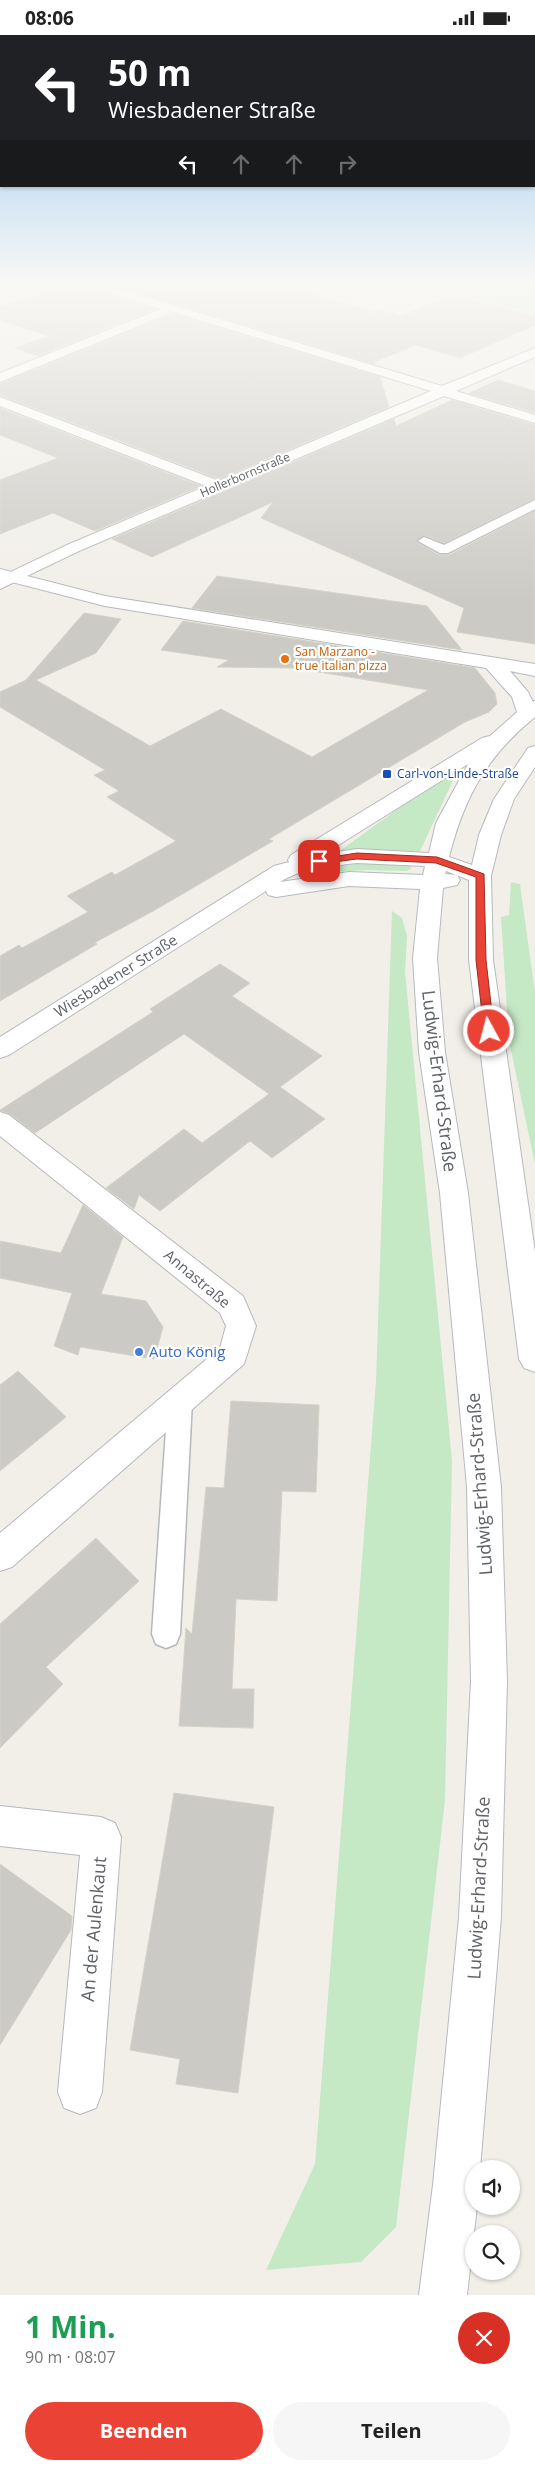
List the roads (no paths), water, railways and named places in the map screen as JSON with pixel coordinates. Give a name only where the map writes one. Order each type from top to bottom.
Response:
[{"type":"street","points":[[438,389],[535,419]]},
{"type":"street","name":"Hollerbornstraße","points":[[4,579],[447,389]]},
{"type":"street","points":[[0,401],[220,486]]},
{"type":"street","points":[[4,579],[105,601],[535,670]]},
{"type":"street","points":[[493,664],[531,710]]},
{"type":"street","name":"Ludwig-Erhard-Straße","points":[[443,2295],[456,2185],[480,1917],[489,1681],[484,1487],[454,1193],[432,1052],[425,958],[432,883],[447,823],[472,772],[503,733],[531,710]]},
{"type":"street","points":[[282,871],[503,733]]},
{"type":"street","points":[[535,752],[504,799],[490,835],[480,876],[482,969],[535,1359]]},
{"type":"street","name":"Wiesbadener Straße","points":[[0,1049],[282,871],[319,861],[357,856],[437,860],[480,876]]},
{"type":"street","name":"Wiesbadener Straße","points":[[231,903],[269,891],[308,883],[349,879],[432,883],[480,876]]},
{"type":"street","name":"Annastraße","points":[[0,1122],[232,1305],[241,1326],[233,1355],[0,1555]]},
{"type":"street","name":"An der Aulenkaut","points":[[0,1826],[101,1837],[80,2092]]},
{"type":"lane","points":[[424,541],[444,550],[535,504]]},
{"type":"lane","points":[[166,1634],[180,1401]]},
{"type":"place","name":"San Marzano - true italian pizza","points":[[285,659]]},
{"type":"place","name":"Carl-von-Linde-Straße","points":[[387,774]]},
{"type":"place","name":"Auto König","points":[[139,1352]]}]
